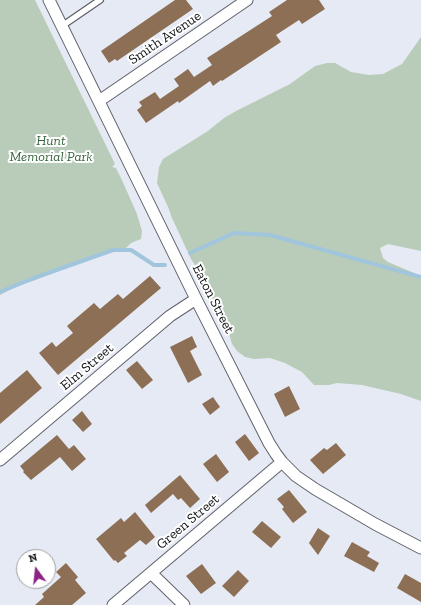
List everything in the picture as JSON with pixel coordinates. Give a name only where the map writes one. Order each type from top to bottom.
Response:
[{"type":"street","name":"Eaton Street","points":[[49,0],[196,299],[270,443],[282,462],[296,476],[335,501],[421,548]]},
{"type":"street","name":"Smith Avenue","points":[[99,101],[248,0]]},
{"type":"street","name":"Elm Street","points":[[0,460],[170,316],[196,299]]},
{"type":"street","name":"Green Street","points":[[113,605],[282,462]]},
{"type":"street","points":[[151,573],[184,605]]},
{"type":"lane","points":[[62,26],[100,0]]},
{"type":"green space","name":"Hunt Memorial Park","points":[[0,0],[35,0],[115,164],[112,167],[116,168],[121,178],[137,214],[142,231],[141,239],[131,243],[124,250],[106,253],[90,258],[33,281],[20,284],[0,295]]},
{"type":"green space","points":[[421,37],[421,251],[388,244],[380,248],[383,258],[388,262],[421,276],[421,401],[401,394],[362,385],[337,383],[329,385],[314,385],[302,372],[285,363],[270,358],[254,359],[245,357],[237,351],[232,344],[225,320],[191,259],[157,183],[159,167],[163,159],[208,131],[224,118],[290,84],[315,66],[335,63],[351,72],[369,75],[383,74],[402,64]]},
{"type":"building","points":[[175,0],[186,0],[193,9],[117,61],[115,59],[109,63],[101,51]]},
{"type":"building","points":[[287,0],[319,0],[325,9],[302,24],[299,20],[276,35],[281,42],[222,81],[221,80],[213,86],[210,81],[179,103],[178,101],[146,123],[137,110],[142,106],[139,102],[155,92],[160,99],[179,86],[174,79],[188,69],[194,77],[212,65],[207,58],[272,16],[269,12]]},
{"type":"building","points":[[150,276],[161,288],[58,375],[39,353],[52,342],[56,347],[73,333],[67,326],[94,303],[100,309],[118,294],[123,299]]},
{"type":"building","points":[[192,336],[197,347],[190,351],[202,375],[188,383],[170,347]]},
{"type":"building","points":[[137,361],[153,380],[142,389],[126,370]]},
{"type":"building","points":[[27,370],[42,388],[0,424],[0,393]]},
{"type":"building","points":[[289,386],[300,409],[285,417],[274,394]]},
{"type":"building","points":[[213,397],[220,407],[210,415],[202,404]]},
{"type":"building","points":[[82,411],[92,424],[83,432],[72,420]]},
{"type":"building","points":[[245,434],[259,453],[249,461],[235,442]]},
{"type":"building","points":[[57,435],[69,449],[74,445],[86,459],[72,471],[60,457],[31,480],[23,472],[24,471],[20,466]]},
{"type":"building","points":[[336,443],[346,455],[323,474],[310,460],[324,448],[327,450]]},
{"type":"building","points":[[216,454],[229,472],[217,482],[203,464]]},
{"type":"building","points":[[180,475],[200,499],[190,508],[181,498],[178,500],[173,494],[151,513],[145,505]]},
{"type":"building","points":[[289,490],[307,512],[293,523],[282,509],[284,507],[277,499]]},
{"type":"building","points":[[135,512],[155,537],[146,545],[140,540],[124,553],[127,556],[118,563],[115,560],[114,561],[96,539],[121,518],[124,522]]},
{"type":"building","points":[[262,521],[281,537],[271,548],[252,532]]},
{"type":"building","points":[[318,528],[330,536],[318,555],[309,543]]},
{"type":"building","points":[[352,542],[370,552],[367,556],[379,563],[374,572],[344,556]]},
{"type":"building","points":[[66,563],[78,577],[75,580],[86,593],[72,605],[35,605],[44,597],[42,594],[48,589],[56,589],[56,581],[61,577],[56,572]]},
{"type":"building","points":[[202,564],[216,583],[201,594],[186,576]]},
{"type":"building","points":[[238,570],[249,581],[234,597],[222,586]]},
{"type":"building","points":[[405,574],[421,583],[421,602],[397,588]]},
{"type":"waterway","points":[[190,253],[234,233],[270,235],[421,277]]},
{"type":"waterway","points":[[0,292],[34,278],[113,250],[131,250],[154,265],[165,265]]}]
